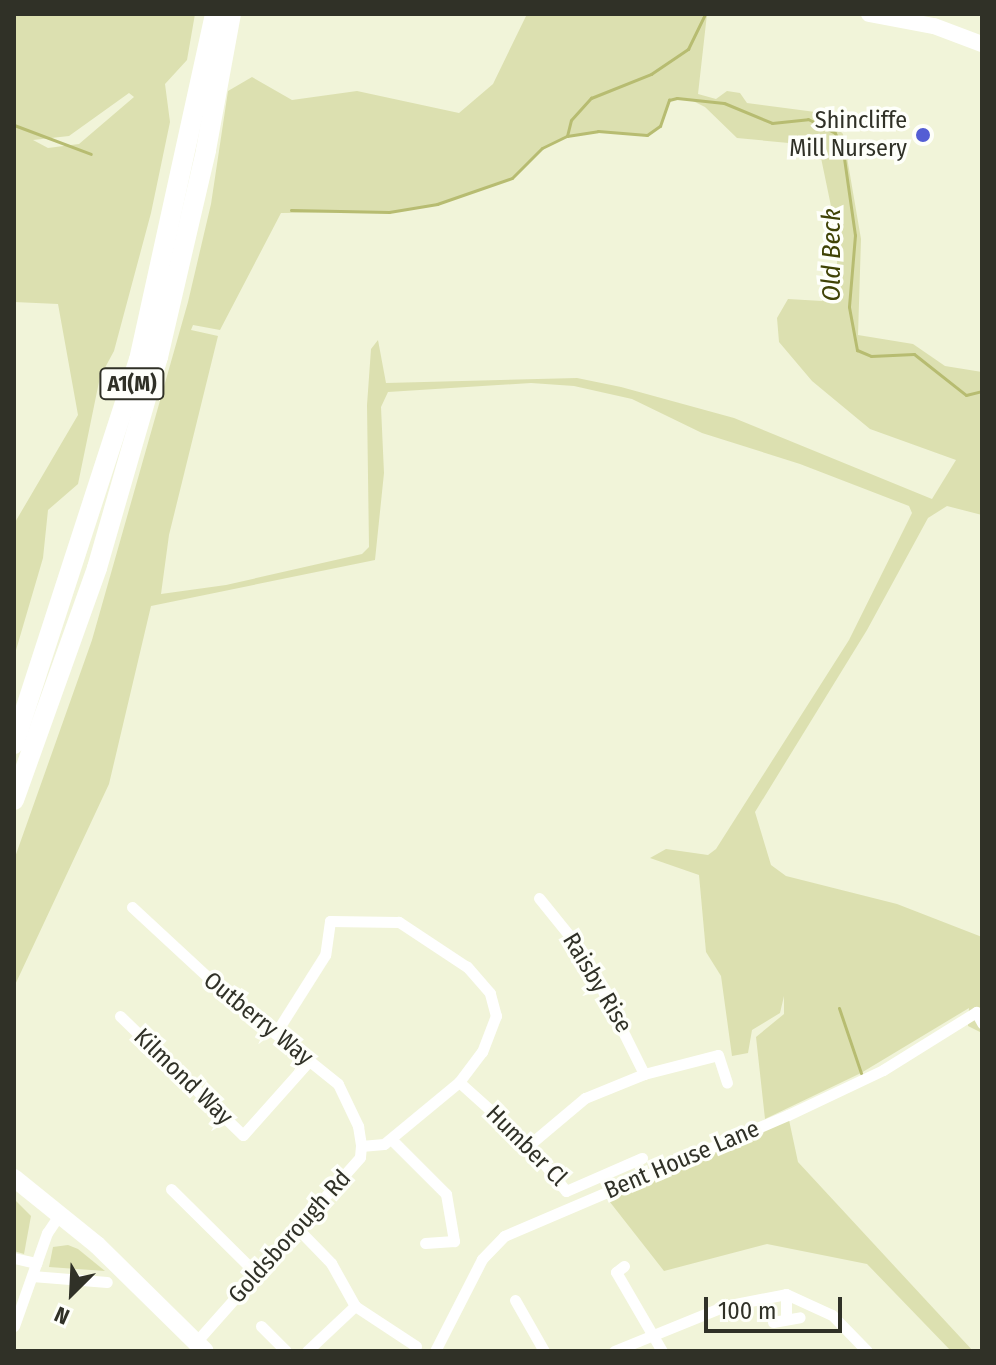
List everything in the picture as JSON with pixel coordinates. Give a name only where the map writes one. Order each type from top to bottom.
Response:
[{"type":"highway","name":"A1(M)","points":[[14,744],[139,360],[215,14]]},
{"type":"highway","name":"A1(M)","points":[[14,800],[97,568],[158,357],[201,176],[231,14]]},
{"type":"main road","points":[[869,14],[934,26],[982,44]]},
{"type":"main road","points":[[14,1178],[60,1214],[201,1346]]},
{"type":"street","name":"Raisby Rise","points":[[539,898],[585,955],[644,1074]]},
{"type":"street","name":"Outberry Way","points":[[132,907],[275,1034],[338,1084],[358,1126],[361,1146]]},
{"type":"street","name":"Goldsborough Rd","points":[[201,1346],[256,1273],[360,1157],[361,1146],[391,1139],[459,1082],[482,1052],[496,1016],[490,993],[467,967],[399,922],[330,921],[325,955],[275,1034]]},
{"type":"street","name":"Kilmond Way","points":[[120,1016],[243,1135],[309,1061]]},
{"type":"street","name":"Bent House Lane","points":[[435,1351],[482,1259],[504,1236],[802,1108],[883,1070],[979,1017]]},
{"type":"street","points":[[529,1145],[585,1098],[644,1074],[718,1055],[727,1083]]},
{"type":"street","name":"Humber Cl","points":[[459,1082],[529,1145],[566,1191],[642,1158]]},
{"type":"street","points":[[391,1139],[446,1194],[454,1241],[425,1243]]},
{"type":"street","points":[[171,1189],[256,1273]]},
{"type":"street","points":[[14,1326],[36,1263],[60,1214]]},
{"type":"street","points":[[297,1228],[331,1263],[355,1306],[416,1346]]},
{"type":"street","points":[[14,1258],[36,1263]]},
{"type":"street","points":[[615,1269],[662,1351]]},
{"type":"street","points":[[32,1276],[107,1282]]},
{"type":"street","points":[[786,1319],[791,1295]]},
{"type":"street","points":[[614,1351],[725,1306],[791,1295],[832,1315],[867,1351]]},
{"type":"street","points":[[515,1300],[544,1351]]},
{"type":"street","points":[[307,1351],[355,1306]]},
{"type":"street","points":[[773,1322],[800,1317]]},
{"type":"street","points":[[261,1326],[286,1351]]},
{"type":"green space","points":[[14,14],[195,14],[187,60],[165,84],[170,122],[151,213],[114,351],[100,377],[78,484],[48,510],[43,558],[14,657],[14,524],[78,415],[58,304],[14,302]],"holes":[[[129,93],[134,97],[79,144],[48,148],[33,140],[69,136]]]},
{"type":"green space","points":[[527,14],[707,14],[698,94],[716,99],[727,91],[740,93],[747,103],[823,113],[843,134],[861,239],[858,335],[913,344],[945,366],[982,372],[982,515],[947,506],[928,518],[867,630],[755,812],[771,865],[786,876],[897,904],[982,937],[982,1033],[968,1026],[969,1008],[861,1073],[765,1119],[756,1037],[784,1014],[784,996],[780,1013],[752,1030],[748,1053],[732,1056],[721,976],[706,952],[699,875],[650,858],[666,849],[708,855],[716,849],[849,640],[912,513],[909,506],[800,464],[702,433],[632,399],[574,386],[531,383],[388,392],[381,407],[384,473],[375,560],[151,606],[109,784],[14,987],[14,860],[92,640],[188,302],[211,204],[228,91],[252,77],[292,100],[357,91],[459,113],[493,84]],"holes":[[[687,98],[705,107],[737,138],[810,145],[820,153],[838,240],[836,288],[822,301],[788,299],[777,318],[779,342],[812,381],[870,429],[956,460],[932,499],[734,418],[621,387],[577,378],[386,383],[378,340],[371,349],[367,405],[369,547],[362,554],[226,585],[161,594],[169,535],[218,336],[191,330],[193,325],[220,330],[281,213],[389,212],[437,204],[512,178],[542,148],[567,136],[598,131],[647,135],[660,126],[669,100]]]},
{"type":"green space","points":[[789,1120],[798,1162],[973,1351],[951,1351],[867,1264],[767,1244],[664,1271],[606,1197]]},
{"type":"green space","points":[[14,1199],[31,1216],[24,1254],[14,1251]]},
{"type":"green space","points":[[68,1245],[78,1249],[105,1271],[49,1267],[53,1247]]},
{"type":"waterway","points":[[567,136],[571,120],[591,98],[651,74],[688,49],[705,14]]},
{"type":"waterway","name":"Old Beck","points":[[291,210],[389,212],[437,204],[512,178],[542,148],[567,136],[598,131],[647,135],[660,126],[669,100],[677,98],[724,103],[772,123],[808,119],[835,133],[843,151],[855,235],[849,307],[857,350],[871,356],[914,354],[966,395],[982,391]]},
{"type":"waterway","name":"Old Beck","points":[[14,125],[91,154]]},
{"type":"waterway","points":[[839,1008],[861,1073]]},
{"type":"place","name":"Shincliffe Mill Nursery","points":[[923,135]]}]
